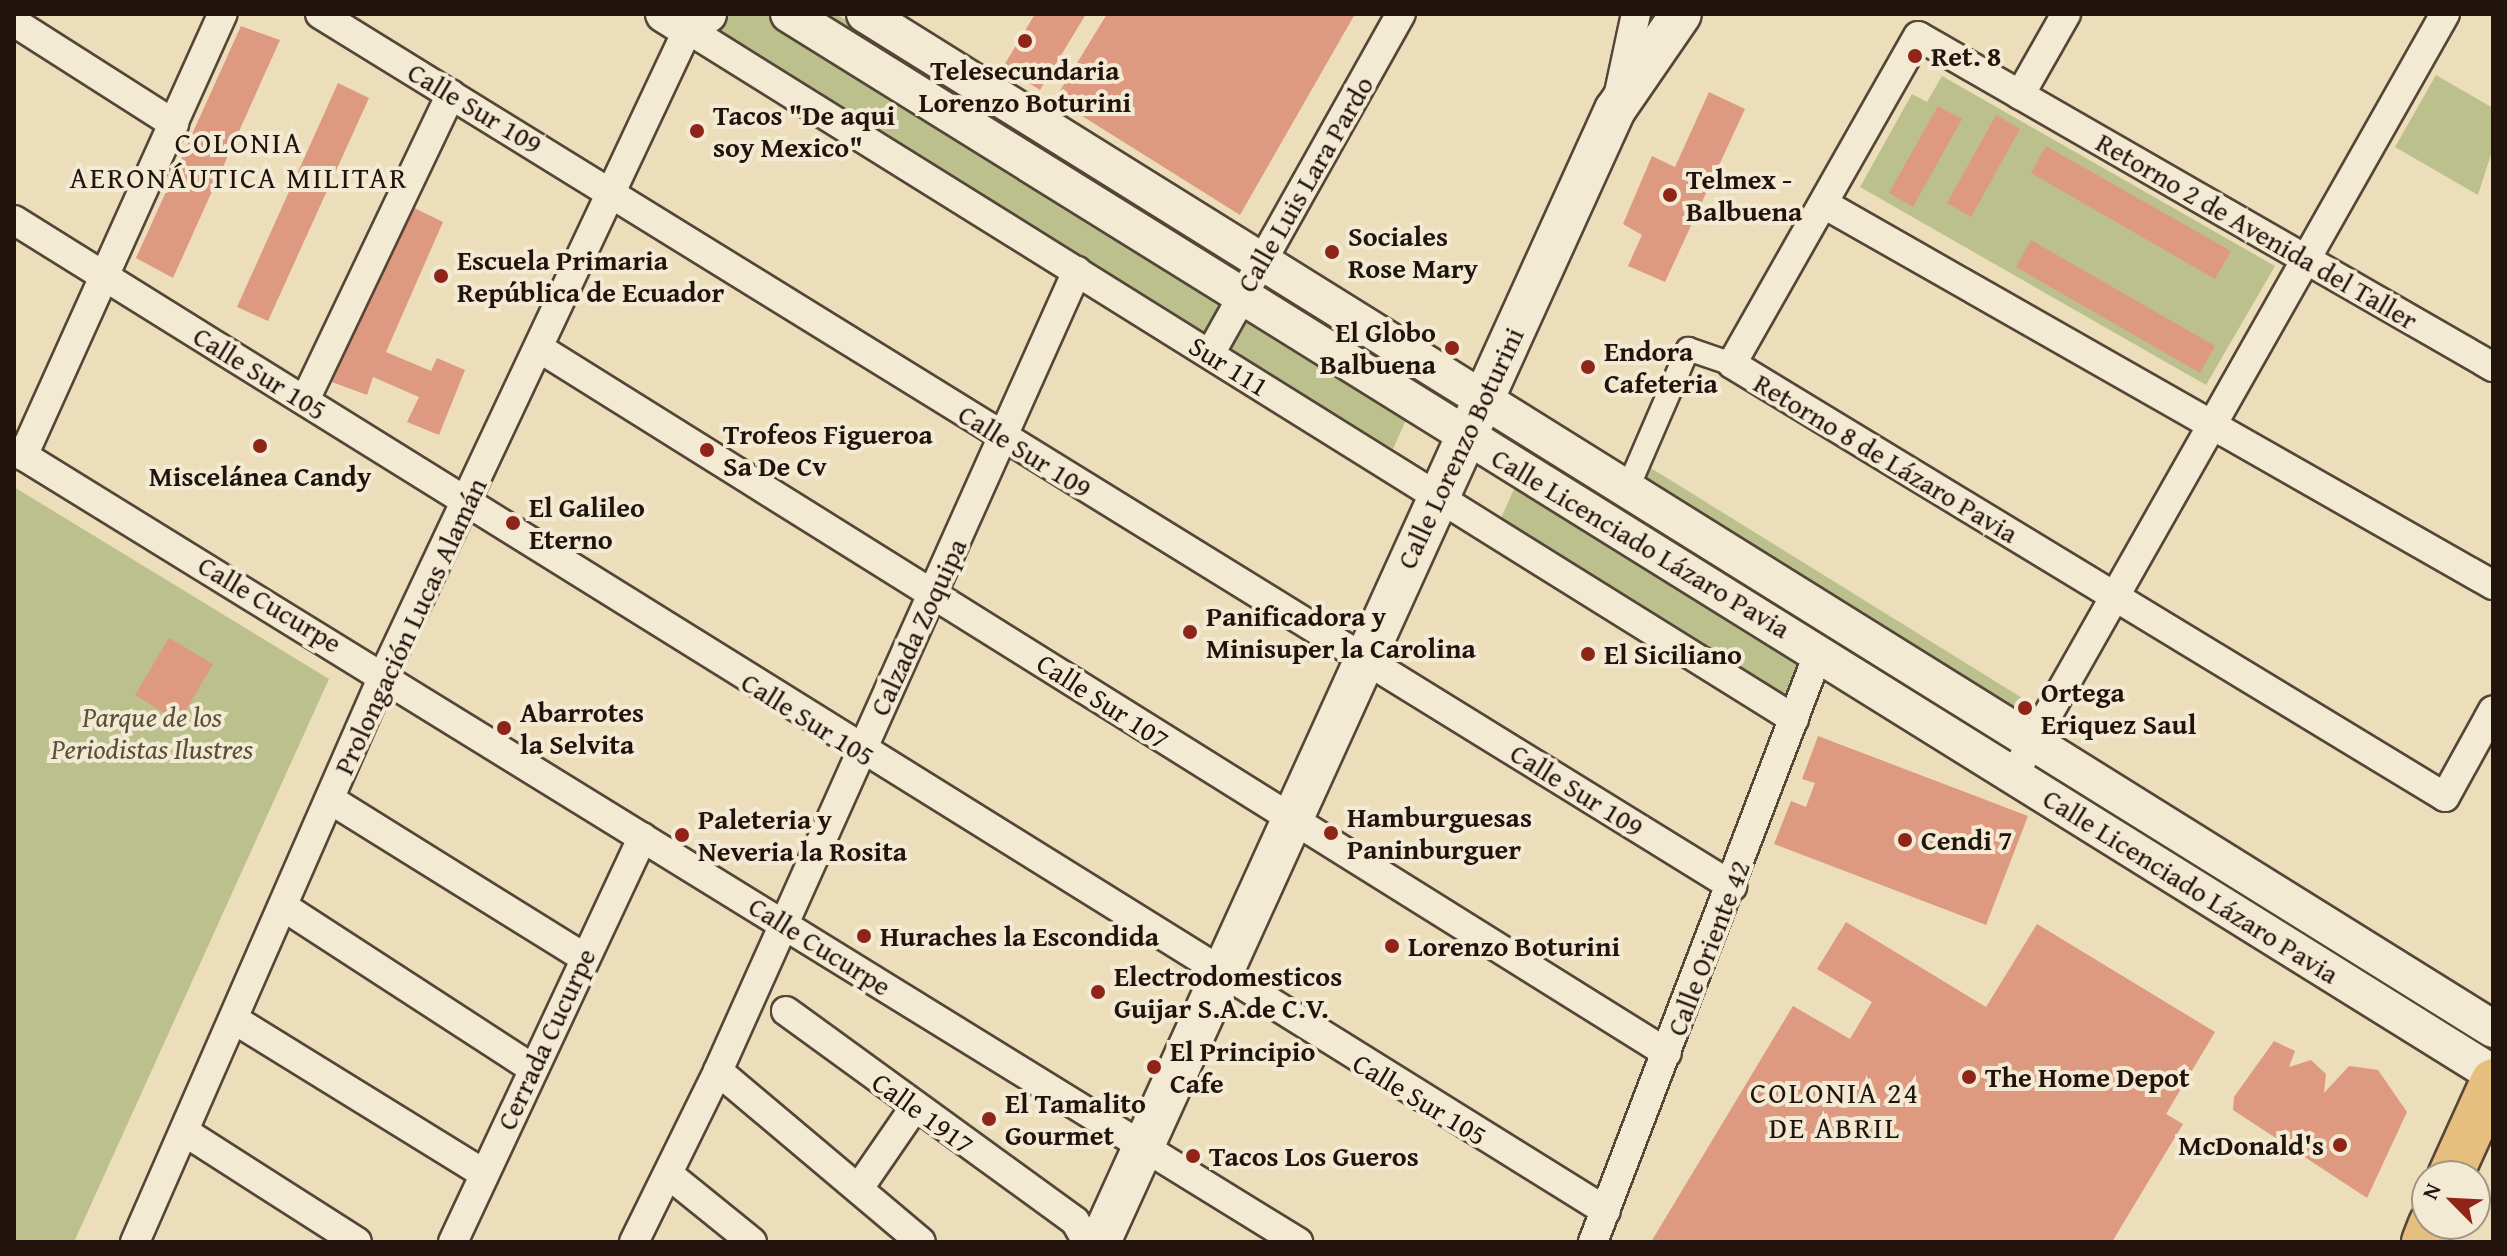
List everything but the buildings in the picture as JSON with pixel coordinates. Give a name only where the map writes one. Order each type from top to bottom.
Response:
[{"type":"main road","points":[[1615,110],[1656,14]]},
{"type":"main road","name":"Calle Lorenzo Boturini","points":[[1100,1242],[1216,975],[1290,821],[1615,110],[1681,14]]},
{"type":"main road","points":[[2457,1160],[2493,1081]]},
{"type":"street","points":[[18,453],[106,277],[223,14]]},
{"type":"street","name":"Calle Sur 109","points":[[320,14],[611,189],[1003,439],[1732,886]]},
{"type":"street","name":"Calle Licenciado Lázaro Pavia","points":[[789,14],[1242,296],[1475,419],[1627,490],[2493,1029]]},
{"type":"street","name":"Calle Licenciado Lázaro Pavia","points":[[865,14],[1260,263],[1475,419],[1819,652],[2493,1074]]},
{"type":"street","name":"Calle Luis Lara Pardo","points":[[1210,354],[1401,14]]},
{"type":"street","points":[[1615,110],[1636,14]]},
{"type":"street","points":[[2020,95],[2066,14]]},
{"type":"street","points":[[2013,776],[2445,14]]},
{"type":"street","name":"Prolongación Lucas Alamán","points":[[137,1241],[384,674],[539,348],[688,17]]},
{"type":"street","name":"Sur 111","points":[[688,17],[1077,271],[1794,719]]},
{"type":"street","points":[[14,22],[174,124]]},
{"type":"street","name":"Retorno 2 de Avenida del Taller","points":[[1918,36],[2493,367]]},
{"type":"street","name":"Retorno 8 de Lázaro Pavia","points":[[1918,36],[1732,364],[2445,797],[2493,710]]},
{"type":"street","points":[[305,400],[451,94]]},
{"type":"street","points":[[1824,204],[2493,585]]},
{"type":"street","name":"Calle Sur 105","points":[[14,220],[1216,975],[1606,1211]]},
{"type":"street","name":"Calzada Zoquipa","points":[[634,1242],[718,1071],[782,922],[936,593],[1077,271]]},
{"type":"street","name":"Calle Sur 107","points":[[539,348],[936,593],[1290,821],[1667,1053]]},
{"type":"street","points":[[1627,490],[1688,349],[1732,364]]},
{"type":"street","name":"Calle Cucurpe","points":[[18,453],[384,674],[1298,1242]]},
{"type":"street","name":"Calle Oriente 42","points":[[1593,1242],[1732,886],[1819,652]]},
{"type":"street","points":[[331,800],[583,957]]},
{"type":"street","name":"Cerrada Cucurpe","points":[[453,1242],[583,957],[643,837]]},
{"type":"street","points":[[284,907],[533,1069]]},
{"type":"street","name":"Calle 1917","points":[[754,986],[914,1108],[1075,1221],[1087,1242]]},
{"type":"street","points":[[235,1020],[484,1174]]},
{"type":"street","points":[[718,1071],[921,1242]]},
{"type":"street","points":[[859,1188],[914,1108]]},
{"type":"street","points":[[185,1132],[357,1242]]},
{"type":"street","points":[[668,1174],[752,1242]]},
{"type":"green space","points":[[683,14],[773,14],[1411,409],[1393,449]]},
{"type":"green space","points":[[809,14],[836,14],[1217,245],[1209,258]]},
{"type":"green space","points":[[2436,75],[2493,108],[2493,148],[2478,195],[2395,147]]},
{"type":"green space","points":[[1942,76],[2275,266],[2206,385],[1860,187],[1912,94],[1927,102]]},
{"type":"green space","points":[[1285,288],[1422,373],[1417,386],[1278,301]]},
{"type":"green space","points":[[1530,445],[2009,742],[2005,749],[1526,455]]},
{"type":"green space","points":[[1646,465],[2027,701],[2016,723],[1638,481]]},
{"type":"green space","points":[[1519,478],[1804,658],[1789,698],[1501,518]]},
{"type":"green space","name":"Parque de los Periodistas Ilustres","points":[[14,487],[329,679],[74,1242],[14,1242]]},
{"type":"place","name":"Telesecundaria Lorenzo Boturini","points":[[1025,41]]},
{"type":"place","name":"Ret. 8","points":[[1915,56]]},
{"type":"place","name":"Tacos \"De aqui soy Mexico\"","points":[[697,131]]},
{"type":"place","name":"Telmex - Balbuena","points":[[1670,195]]},
{"type":"place","name":"Sociales Rose Mary","points":[[1332,252]]},
{"type":"place","name":"Escuela Primaria República de Ecuador","points":[[441,276]]},
{"type":"place","name":"El Globo Balbuena","points":[[1452,348]]},
{"type":"place","name":"Endora Cafeteria","points":[[1588,367]]},
{"type":"place","name":"Miscelánea Candy","points":[[260,446]]},
{"type":"place","name":"Trofeos Figueroa Sa De Cv","points":[[707,450]]},
{"type":"place","name":"El Galileo Eterno","points":[[513,523]]},
{"type":"place","name":"Panificadora y Minisuper la Carolina","points":[[1190,632]]},
{"type":"place","name":"El Siciliano","points":[[1588,654]]},
{"type":"place","name":"Ortega Eriquez Saul","points":[[2025,708]]},
{"type":"place","name":"Abarrotes la Selvita","points":[[504,728]]},
{"type":"place","name":"Hamburguesas Paninburguer","points":[[1331,833]]},
{"type":"place","name":"Paleteria y Neveria la Rosita","points":[[682,835]]},
{"type":"place","name":"Cendi 7","points":[[1905,840]]},
{"type":"place","name":"Huraches la Escondida","points":[[864,936]]},
{"type":"place","name":"Lorenzo Boturini","points":[[1392,946]]},
{"type":"place","name":"Electrodomesticos Guijar S.A.de C.V.","points":[[1098,992]]},
{"type":"place","name":"El Principio Cafe","points":[[1154,1067]]},
{"type":"place","name":"The Home Depot","points":[[1969,1077]]},
{"type":"place","name":"El Tamalito Gourmet","points":[[989,1119]]},
{"type":"place","name":"McDonald's","points":[[2340,1145]]},
{"type":"place","name":"Tacos Los Gueros","points":[[1193,1156]]},
{"type":"district","name":"COLONIA AERONÁUTICA MILITAR","points":[[239,159]]},
{"type":"district","name":"COLONIA 24 DE ABRIL","points":[[1835,1109]]}]
